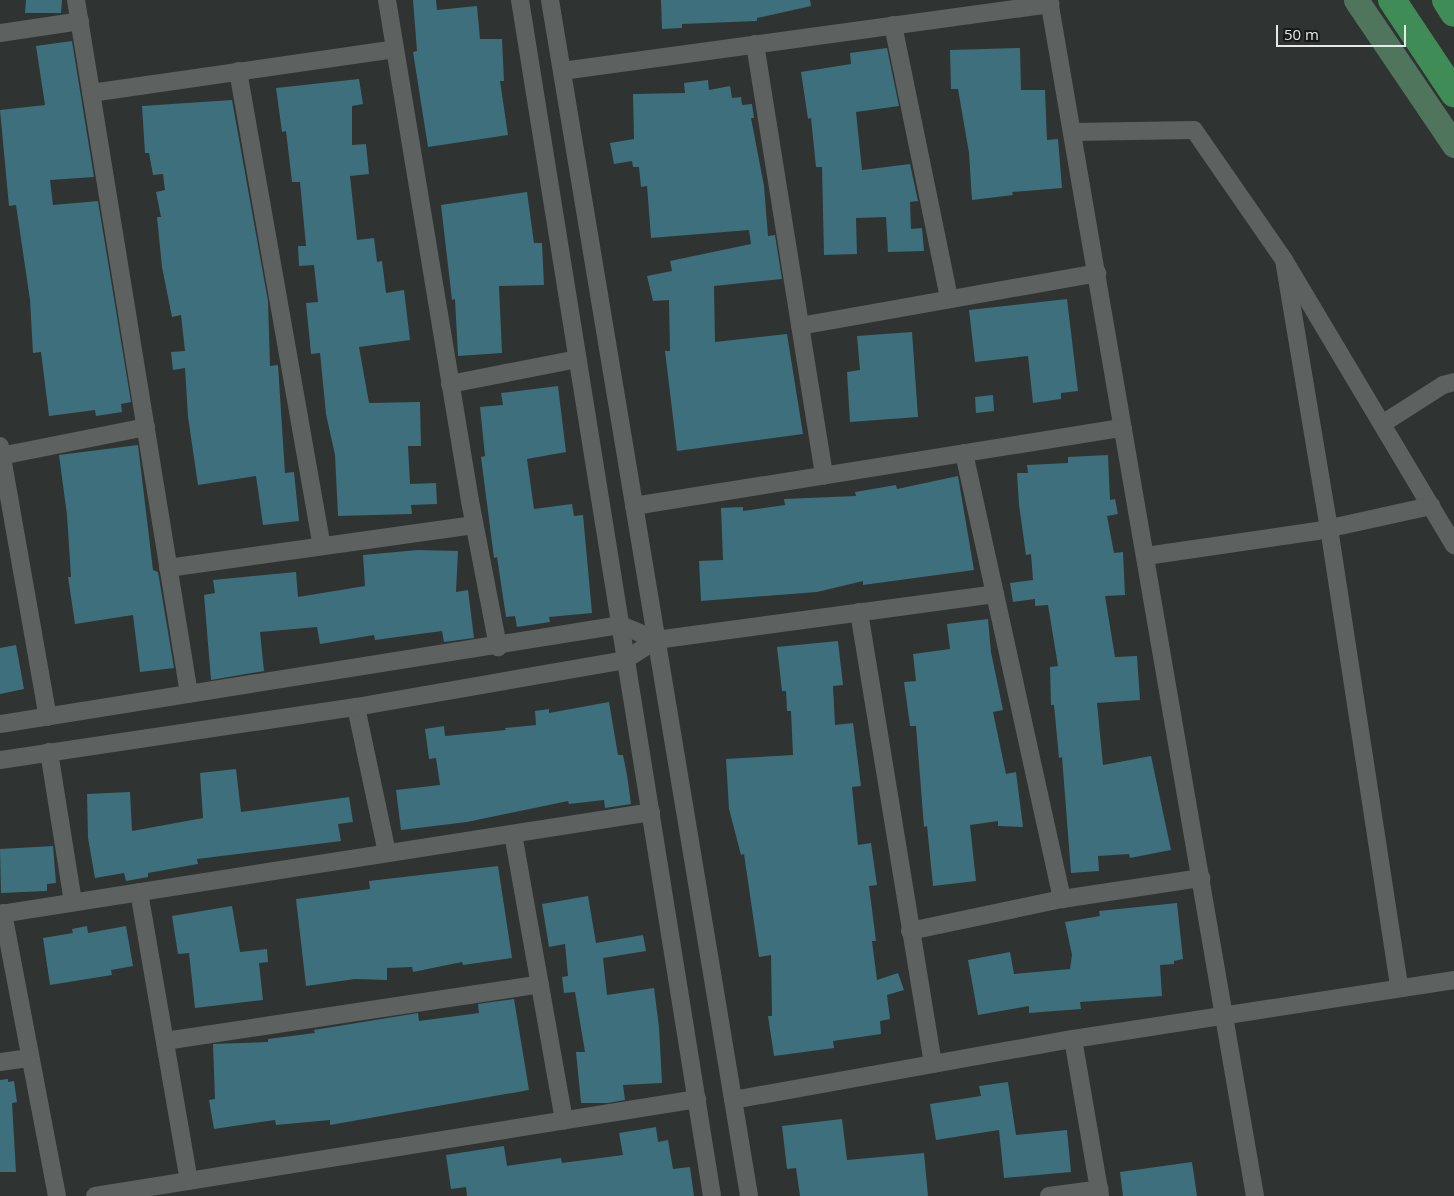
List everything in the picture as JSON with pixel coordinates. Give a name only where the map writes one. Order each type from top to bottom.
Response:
[{"type":"main road","points":[[1356,0],[1454,144]]},
{"type":"main road","points":[[1392,0],[1454,92]]},
{"type":"main road","points":[[1446,0],[1454,13]]},
{"type":"street","points":[[76,0],[189,694]]},
{"type":"street","points":[[387,0],[474,525],[498,647]]},
{"type":"street","points":[[520,0],[712,1196]]},
{"type":"street","points":[[550,0],[750,1196]]},
{"type":"street","points":[[562,71],[1050,2],[1255,1196]]},
{"type":"street","points":[[0,33],[80,21]]},
{"type":"street","points":[[893,25],[949,299]]},
{"type":"street","points":[[755,44],[824,476]]},
{"type":"street","points":[[91,93],[395,49]]},
{"type":"street","points":[[238,71],[322,546]]},
{"type":"street","points":[[1072,132],[1194,130],[1284,260],[1454,545]]},
{"type":"street","points":[[1284,260],[1329,528],[1399,986]]},
{"type":"street","points":[[800,326],[1097,273]]},
{"type":"street","points":[[450,384],[578,359]]},
{"type":"street","points":[[1382,424],[1443,385],[1454,382]]},
{"type":"street","points":[[48,717],[1,451],[146,427]]},
{"type":"street","points":[[634,506],[1123,428]]},
{"type":"street","points":[[964,453],[1062,900]]},
{"type":"street","points":[[1146,556],[1329,528],[1431,506]]},
{"type":"street","points":[[168,568],[474,525]]},
{"type":"street","points":[[0,760],[356,706],[625,660],[656,640],[995,594]]},
{"type":"street","points":[[859,612],[933,1064]]},
{"type":"street","points":[[0,724],[498,647],[620,625],[656,640]]},
{"type":"street","points":[[356,706],[386,854]]},
{"type":"street","points":[[49,752],[73,902]]},
{"type":"street","points":[[56,1196],[1,914],[651,812]]},
{"type":"street","points":[[513,834],[564,1121]]},
{"type":"street","points":[[910,931],[1062,900],[1201,878]]},
{"type":"street","points":[[139,892],[189,1181]]},
{"type":"street","points":[[734,1100],[1073,1039],[1399,986],[1454,980]]},
{"type":"street","points":[[165,1041],[540,984]]},
{"type":"street","points":[[1049,1196],[1100,1192],[1073,1039]]},
{"type":"street","points":[[0,1062],[30,1058]]},
{"type":"street","points":[[106,1195],[696,1099]]},
{"type":"building","points":[[26,0],[62,0],[61,13],[25,13]]},
{"type":"building","points":[[413,0],[436,0],[437,10],[477,6],[480,39],[502,39],[504,81],[500,81],[508,135],[428,147],[413,52],[417,51]]},
{"type":"building","points":[[661,0],[810,0],[811,6],[757,18],[757,21],[682,24],[682,28],[662,29]]},
{"type":"building","points":[[72,41],[94,177],[50,180],[53,205],[98,201],[131,402],[121,404],[122,412],[96,416],[95,410],[49,416],[41,352],[33,353],[30,300],[16,205],[9,206],[0,110],[45,105],[36,46]]},
{"type":"building","points":[[887,48],[899,106],[856,112],[862,170],[910,164],[918,201],[910,202],[911,229],[922,228],[924,251],[888,252],[886,217],[856,218],[857,254],[824,255],[822,167],[816,167],[811,118],[808,119],[801,72],[851,64],[850,53]]},
{"type":"building","points":[[1020,48],[1021,90],[1045,90],[1047,140],[1058,139],[1062,188],[1012,192],[1013,195],[972,200],[969,153],[958,89],[951,89],[950,50]]},
{"type":"building","points":[[359,79],[363,104],[352,106],[352,145],[366,144],[369,174],[350,176],[357,240],[374,238],[377,262],[382,261],[386,293],[404,290],[410,340],[359,347],[369,403],[420,402],[421,446],[408,446],[410,484],[436,483],[437,504],[411,505],[412,514],[338,516],[335,455],[326,414],[320,353],[311,354],[306,303],[318,302],[314,265],[299,266],[298,246],[306,246],[300,182],[292,182],[286,131],[282,132],[276,88]]},
{"type":"building","points":[[708,80],[709,90],[730,86],[732,98],[741,97],[742,105],[752,104],[754,118],[751,118],[764,186],[768,236],[775,235],[782,279],[714,286],[715,342],[787,334],[803,434],[677,451],[665,351],[670,351],[669,300],[653,301],[647,276],[672,271],[670,261],[751,244],[749,230],[651,238],[647,186],[641,187],[639,167],[633,167],[632,161],[614,164],[610,143],[634,139],[633,94],[685,93],[684,83]]},
{"type":"building","points":[[232,100],[268,301],[270,366],[278,365],[285,473],[294,472],[299,521],[263,525],[256,476],[198,485],[188,417],[185,368],[173,370],[171,352],[185,351],[181,315],[172,317],[162,267],[157,217],[161,217],[156,192],[165,190],[163,174],[153,175],[149,153],[145,153],[142,106]]},
{"type":"building","points":[[527,192],[534,243],[542,243],[544,285],[499,286],[502,353],[458,356],[455,299],[452,300],[441,205]]},
{"type":"building","points":[[1067,299],[1078,391],[1061,393],[1061,399],[1033,403],[1028,356],[975,362],[969,310]]},
{"type":"building","points":[[912,332],[918,417],[850,422],[847,372],[860,370],[857,336]]},
{"type":"building","points":[[558,386],[566,452],[527,459],[534,509],[572,504],[574,516],[583,515],[592,613],[549,617],[550,622],[517,627],[515,616],[506,617],[497,557],[494,558],[481,457],[485,456],[480,407],[503,405],[501,393]]},
{"type":"building","points":[[993,395],[994,411],[976,413],[975,397]]},
{"type":"building","points":[[138,445],[153,570],[158,572],[174,668],[140,672],[133,615],[75,624],[68,577],[71,577],[67,515],[59,455]]},
{"type":"building","points":[[1108,455],[1110,500],[1115,499],[1118,514],[1107,516],[1114,553],[1123,552],[1125,595],[1105,596],[1115,657],[1137,656],[1140,700],[1097,703],[1103,765],[1151,756],[1171,850],[1130,858],[1129,854],[1098,856],[1099,871],[1071,873],[1062,757],[1059,758],[1054,705],[1051,705],[1050,667],[1058,666],[1048,605],[1035,606],[1035,599],[1013,602],[1010,583],[1033,580],[1031,554],[1026,555],[1019,505],[1017,473],[1028,473],[1027,465],[1068,463],[1068,457]]},
{"type":"building","points":[[958,476],[974,570],[863,585],[863,581],[817,592],[701,601],[699,561],[723,560],[721,508],[743,507],[743,511],[785,505],[784,499],[856,496],[855,492],[896,485],[897,489]]},
{"type":"building","points":[[418,550],[458,551],[456,592],[468,590],[474,638],[444,642],[442,631],[375,640],[374,635],[320,644],[317,627],[260,632],[264,671],[211,680],[204,595],[215,593],[213,580],[296,572],[298,597],[365,586],[363,555]]},
{"type":"building","points":[[988,619],[991,652],[1003,710],[993,712],[1006,774],[1016,772],[1023,827],[998,826],[998,821],[970,825],[976,881],[933,886],[927,826],[924,827],[916,726],[910,726],[904,682],[916,681],[913,654],[950,649],[947,624]]},
{"type":"building","points":[[838,641],[843,685],[833,686],[835,725],[853,723],[861,786],[852,787],[858,845],[871,843],[877,885],[869,886],[876,941],[872,941],[877,980],[898,973],[904,990],[887,995],[890,1019],[880,1021],[881,1034],[833,1041],[834,1048],[774,1056],[768,1016],[772,1016],[771,955],[759,957],[744,854],[741,855],[729,809],[726,759],[793,755],[791,711],[787,711],[786,691],[782,691],[777,647]]},
{"type":"building","points":[[16,645],[24,689],[0,694],[0,648]]},
{"type":"building","points":[[609,702],[618,755],[623,755],[631,804],[605,808],[604,800],[569,804],[568,801],[467,822],[401,830],[396,790],[440,785],[436,758],[429,759],[425,729],[444,726],[445,736],[506,730],[505,728],[536,725],[535,711],[549,709],[549,713]]},
{"type":"building","points":[[236,769],[241,812],[349,797],[353,822],[338,824],[341,841],[197,859],[198,864],[148,873],[148,877],[126,881],[124,873],[95,878],[88,838],[87,794],[130,792],[132,831],[203,818],[200,773]]},
{"type":"building","points":[[53,846],[56,883],[47,884],[47,891],[1,893],[0,849]]},
{"type":"building","points":[[498,866],[512,958],[463,965],[462,962],[413,972],[412,967],[387,968],[387,980],[355,979],[306,986],[296,899],[370,889],[369,881]]},
{"type":"building","points":[[588,896],[596,943],[643,935],[646,951],[603,958],[607,995],[654,988],[659,1027],[662,1083],[623,1085],[625,1100],[608,1103],[581,1103],[576,1052],[585,1052],[575,992],[564,993],[562,977],[568,976],[565,944],[549,947],[542,904]]},
{"type":"building","points":[[1177,903],[1183,959],[1174,961],[1174,964],[1160,965],[1162,996],[1080,1002],[1081,1009],[1029,1013],[1029,1006],[978,1015],[968,960],[1010,952],[1014,974],[1070,969],[1072,955],[1065,922],[1100,916],[1099,911]]},
{"type":"building","points":[[232,906],[240,952],[267,949],[268,962],[259,963],[263,1000],[195,1008],[189,953],[178,954],[172,916]]},
{"type":"building","points":[[87,926],[88,933],[126,926],[133,966],[111,970],[112,975],[50,985],[43,938],[73,933],[72,929]]},
{"type":"building","points":[[514,999],[529,1090],[330,1125],[330,1120],[276,1125],[275,1120],[214,1129],[209,1100],[215,1099],[213,1044],[268,1042],[268,1039],[315,1033],[314,1030],[418,1013],[419,1021],[479,1013],[478,1004]]},
{"type":"building","points":[[8,1079],[8,1082],[14,1081],[17,1102],[12,1103],[16,1172],[0,1172],[0,1080]]},
{"type":"building","points":[[1008,1082],[1016,1135],[1067,1130],[1071,1172],[1004,1178],[999,1130],[936,1140],[930,1104],[981,1096],[979,1086]]},
{"type":"building","points":[[842,1119],[847,1160],[924,1153],[928,1196],[800,1196],[796,1168],[787,1169],[782,1126]]},
{"type":"building","points":[[656,1127],[658,1142],[668,1140],[673,1169],[690,1167],[694,1196],[467,1196],[466,1187],[451,1189],[446,1155],[504,1146],[507,1166],[561,1158],[562,1163],[623,1155],[619,1133]]},
{"type":"building","points":[[1192,1162],[1197,1196],[1123,1196],[1120,1172]]}]
